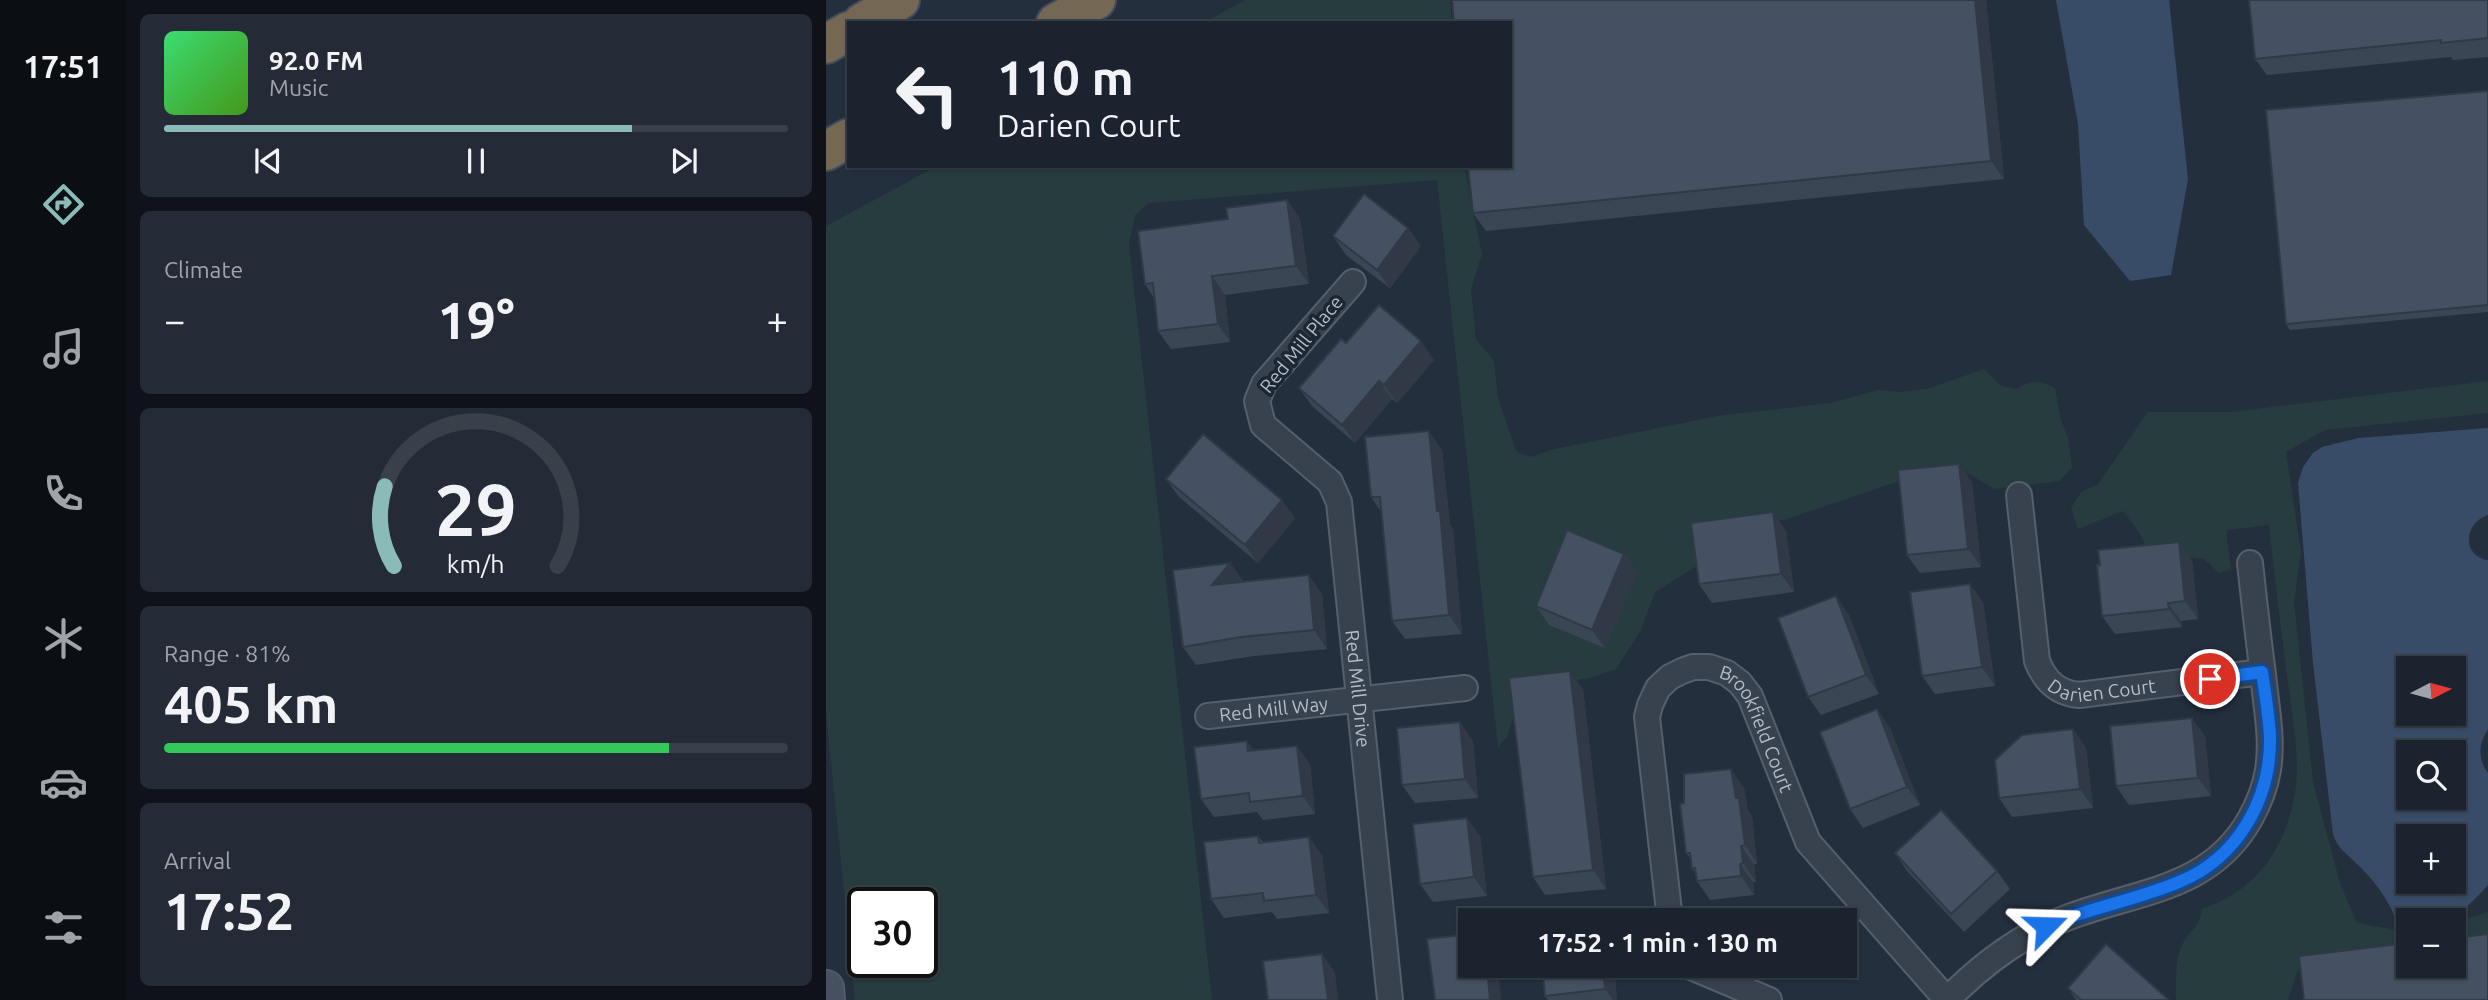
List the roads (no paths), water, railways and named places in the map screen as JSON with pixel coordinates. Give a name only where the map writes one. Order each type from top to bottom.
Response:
[{"type":"highway","points":[[865,21],[900,0]]},
{"type":"highway","points":[[1059,21],[1096,0]]},
{"type":"highway","points":[[826,44],[847,32]]},
{"type":"highway","points":[[826,151],[847,139]]},
{"type":"main road","points":[[826,988],[827,1000]]},
{"type":"street","name":"Red Mill Place","points":[[1258,409],[1259,395],[1264,384],[1353,282]]},
{"type":"street","name":"Red Mill Drive","points":[[1258,409],[1263,425],[1330,482],[1336,493],[1390,1000]]},
{"type":"street","name":"Darien Court","points":[[2020,495],[2037,661],[2048,681],[2057,690],[2079,695],[2262,672]]},
{"type":"street","points":[[1947,1000],[1989,961],[2046,926],[2180,882],[2209,866],[2239,837],[2256,810],[2268,769],[2270,737],[2250,563]]},
{"type":"street","name":"Brookfield Court","points":[[1669,908],[1647,717],[1658,688],[1670,677],[1686,669],[1709,667],[1733,677],[1750,696],[1808,842],[1947,1000]]},
{"type":"street","name":"Red Mill Way","points":[[1208,716],[1465,688]]},
{"type":"street","points":[[1717,978],[1769,1000]]},
{"type":"water","points":[[2056,0],[2169,0],[2188,179],[2171,275],[2130,281],[2084,225],[2078,124]]},
{"type":"water","points":[[2488,428],[2488,515],[2474,525],[2469,540],[2474,553],[2488,560],[2488,730],[2482,740],[2480,752],[2488,773],[2488,885],[2464,908],[2396,908],[2395,918],[2379,889],[2337,843],[2333,834],[2313,663],[2298,483],[2303,467],[2313,453],[2322,447],[2359,438]]}]
